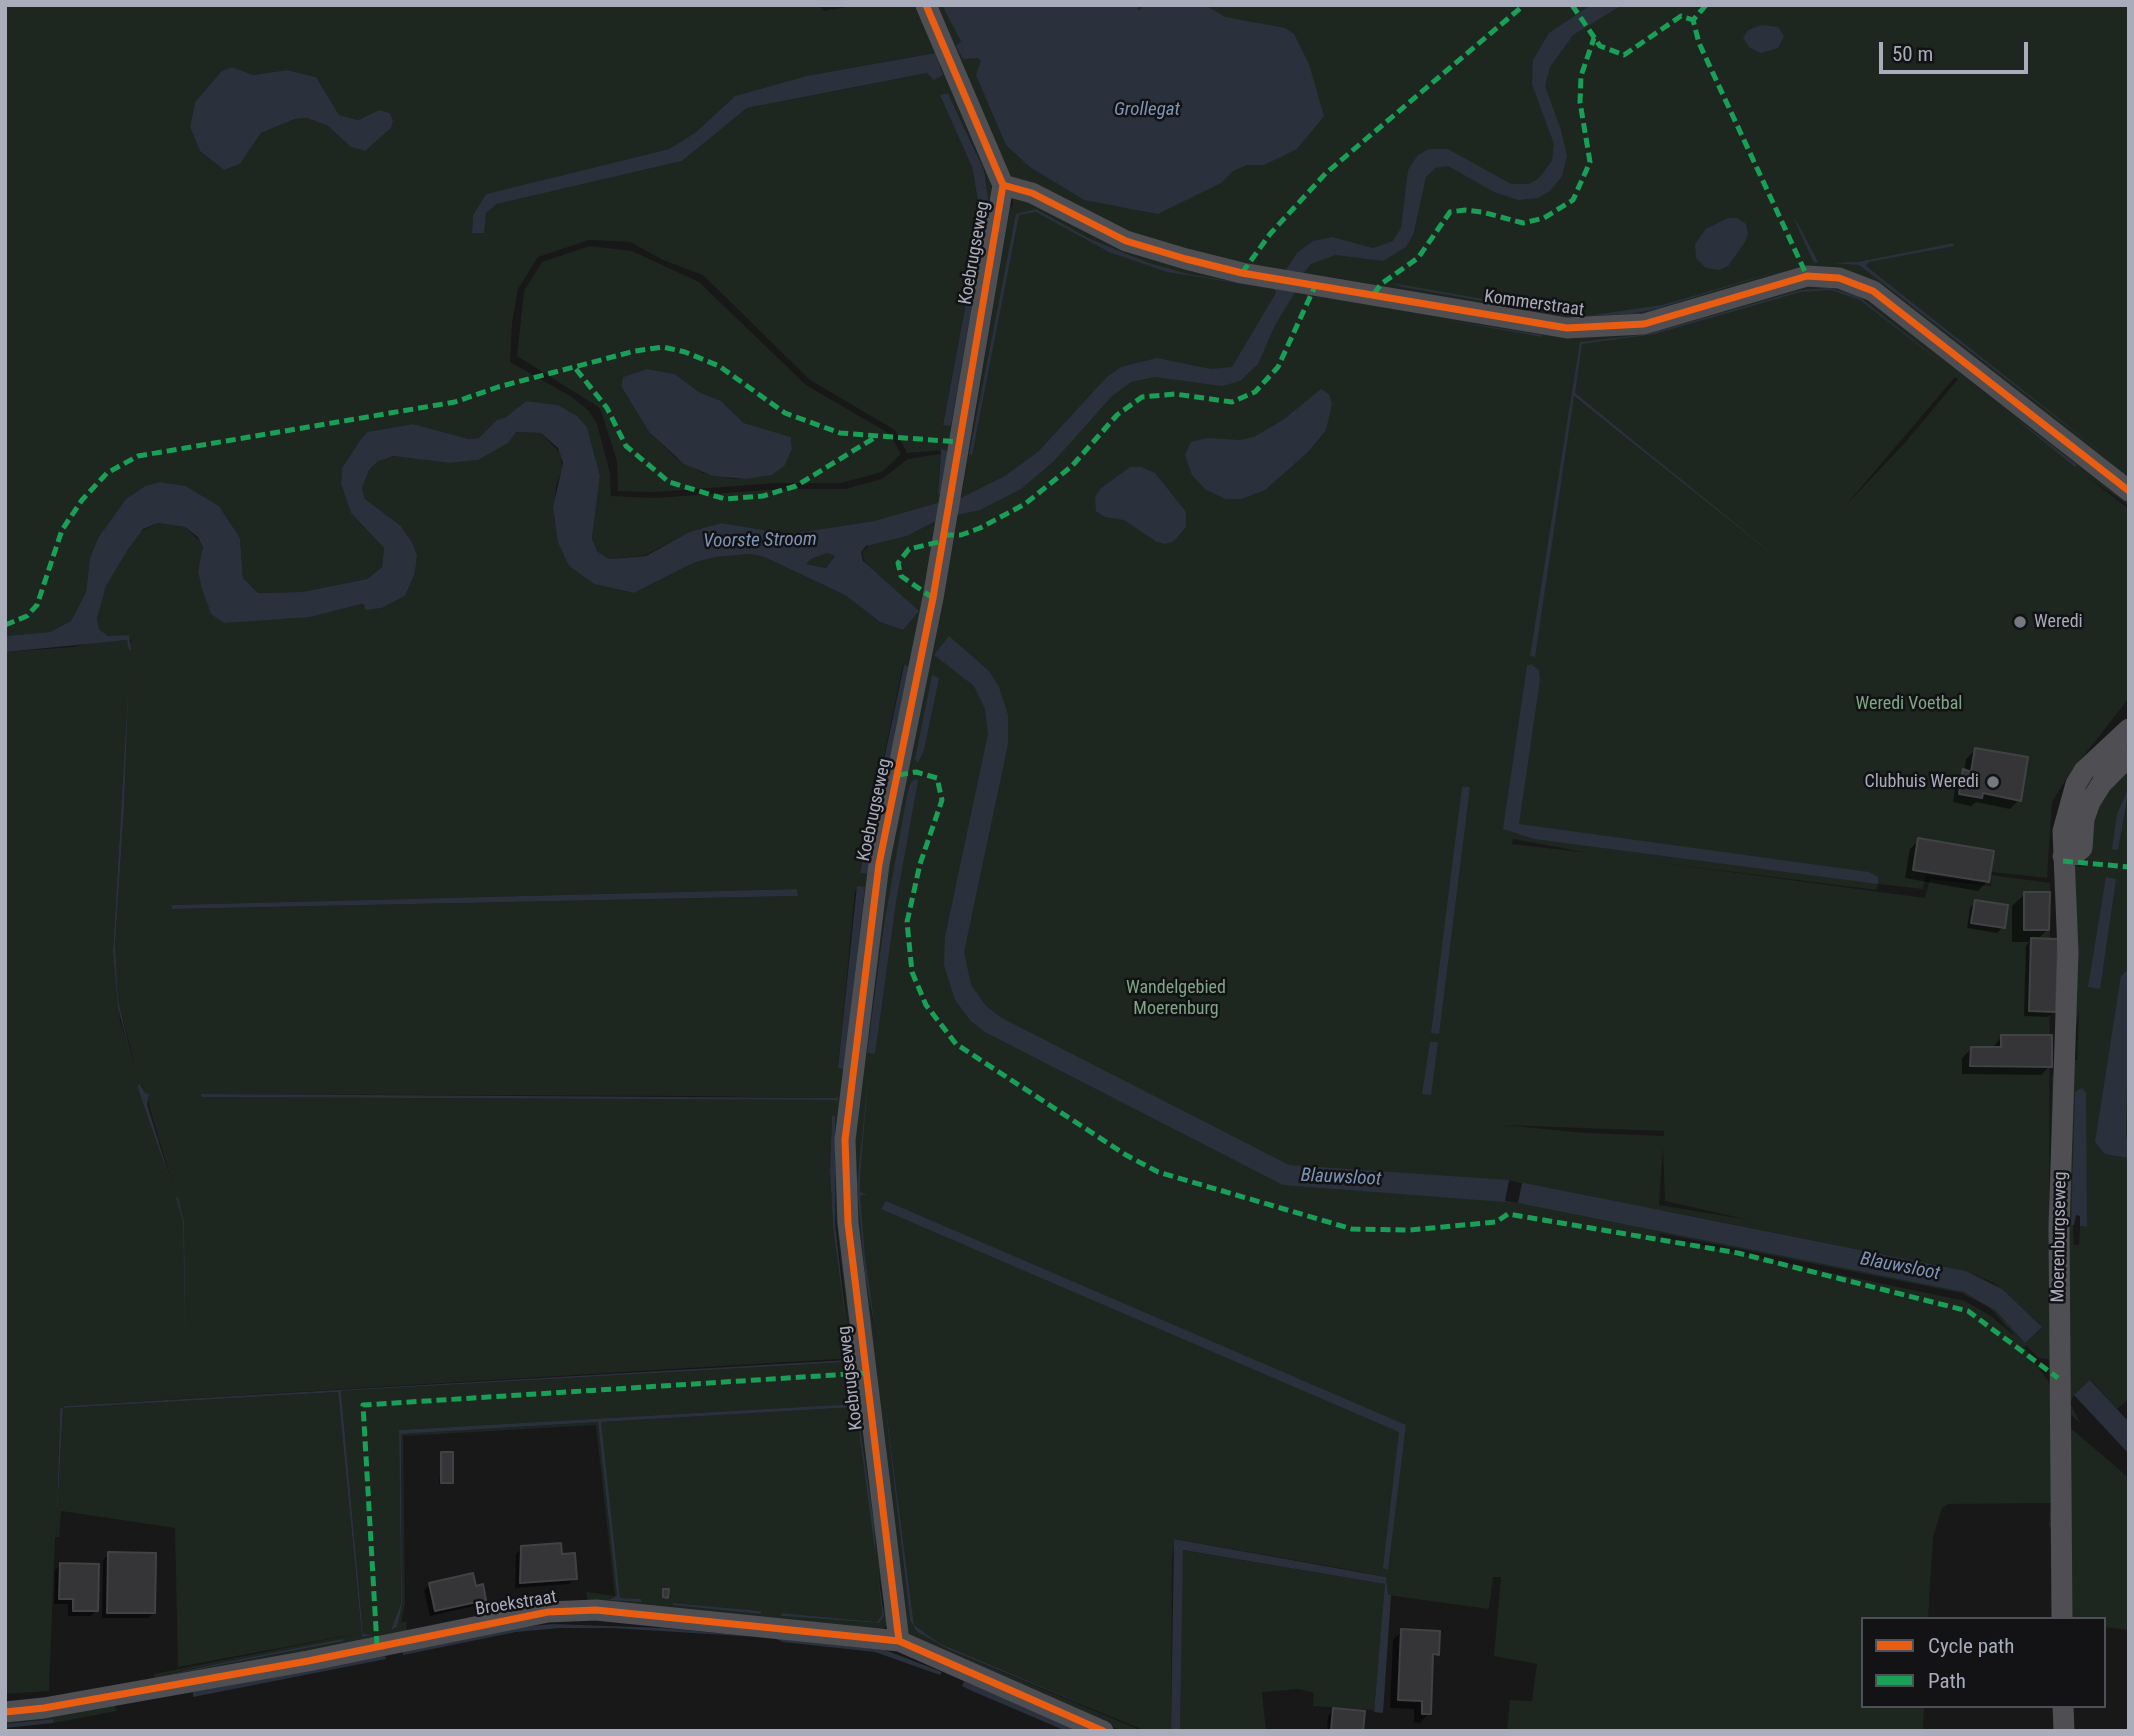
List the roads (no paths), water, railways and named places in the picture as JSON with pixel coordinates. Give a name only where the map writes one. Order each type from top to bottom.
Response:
[{"type":"street","name":"Koebrugseweg","points":[[899,1641],[848,1223],[845,1140],[879,864],[947,520],[1003,185],[926,5]]},
{"type":"street","name":"Kommerstraat","points":[[1003,185],[1032,192],[1142,248],[1278,279],[1567,328],[1644,324],[1807,276],[1839,278],[1873,291],[2129,491]]},
{"type":"street","name":"Moerenburgseweg","points":[[2062,1617],[2059,1227],[2068,953],[2063,831],[2076,783],[2084,771],[2129,729]]},
{"type":"street","points":[[2063,856],[2074,855],[2082,848],[2084,819],[2090,802],[2102,783],[2129,756]]},
{"type":"street","name":"Broekstraat","points":[[5,1712],[226,1676],[548,1612],[596,1611],[686,1617],[899,1641],[1103,1731]]},
{"type":"street","points":[[2063,1708],[2064,1731]]},
{"type":"water","name":"Grollegat","points":[[942,5],[1138,5],[1137,10],[1141,10],[1142,5],[1205,5],[1225,17],[1285,28],[1294,34],[1309,64],[1324,116],[1297,149],[1264,165],[1247,165],[1233,171],[1221,183],[1158,214],[1084,200],[1030,167],[1006,145],[976,75],[981,61],[978,58],[963,59],[956,46],[961,41]]},
{"type":"water","name":"Voorste Stroom","points":[[1591,5],[1622,5],[1573,35],[1550,67],[1545,86],[1567,156],[1562,176],[1550,191],[1538,198],[1518,200],[1494,192],[1448,166],[1435,168],[1426,177],[1413,235],[1406,247],[1383,261],[1336,255],[1311,264],[1301,276],[1299,286],[1275,325],[1258,364],[1240,381],[1222,386],[1155,377],[1131,382],[1112,396],[1054,461],[1021,489],[980,510],[942,518],[907,536],[866,546],[861,552],[863,561],[919,611],[903,630],[880,622],[845,595],[764,557],[751,554],[716,557],[693,563],[634,593],[594,584],[569,566],[558,542],[553,508],[563,463],[558,448],[541,433],[516,432],[508,443],[478,460],[449,463],[393,456],[377,462],[369,470],[362,488],[365,499],[401,526],[417,555],[415,573],[405,596],[382,608],[365,610],[361,604],[310,617],[224,623],[211,614],[202,589],[198,571],[203,547],[198,537],[185,527],[158,523],[143,529],[129,548],[106,586],[97,618],[99,629],[108,636],[129,635],[131,650],[127,640],[5,652],[5,636],[50,632],[71,621],[86,592],[90,558],[98,538],[126,499],[145,486],[160,482],[186,486],[219,506],[240,538],[243,578],[258,593],[302,592],[367,579],[382,567],[384,548],[351,513],[341,484],[342,468],[367,432],[413,424],[469,439],[479,438],[497,420],[506,417],[526,401],[558,405],[577,416],[587,427],[600,476],[592,538],[597,551],[609,559],[646,556],[689,532],[721,523],[789,534],[874,521],[944,501],[957,500],[1005,476],[1039,451],[1106,378],[1121,367],[1157,358],[1211,369],[1232,367],[1276,293],[1274,289],[1167,272],[1109,252],[1036,212],[1019,215],[972,455],[969,455],[1016,214],[1036,209],[1090,239],[1149,263],[1192,275],[1274,288],[1297,253],[1313,241],[1332,237],[1373,248],[1393,241],[1401,228],[1408,170],[1418,155],[1429,149],[1448,149],[1511,184],[1529,184],[1539,178],[1552,161],[1554,144],[1532,84],[1533,60],[1549,33]],"holes":[[[827,553],[835,556],[826,568],[806,564],[811,559]]]},
{"type":"water","points":[[1762,25],[1778,27],[1784,36],[1778,48],[1761,53],[1750,48],[1743,38],[1748,30]]},
{"type":"water","points":[[935,53],[943,75],[934,80],[927,73],[747,108],[682,161],[497,204],[486,213],[484,233],[472,233],[473,215],[486,194],[669,149],[696,132],[735,96],[806,76]]},
{"type":"water","points":[[232,67],[253,75],[287,70],[316,77],[339,115],[358,120],[379,110],[390,113],[393,121],[391,128],[365,151],[351,147],[328,126],[307,118],[295,119],[261,133],[240,164],[224,170],[200,151],[190,127],[195,102],[222,71]]},
{"type":"water","points":[[948,93],[984,170],[989,204],[951,426],[943,425],[977,244],[979,207],[972,167],[940,95]]},
{"type":"water","points":[[1793,217],[1798,224],[1818,262],[1814,263]]},
{"type":"water","points":[[1728,218],[1737,218],[1746,224],[1748,234],[1745,242],[1728,266],[1719,270],[1706,268],[1696,258],[1695,244],[1706,229]]},
{"type":"water","points":[[1954,243],[1954,246],[1869,262],[1866,266],[2129,474],[1859,265],[1832,263],[1858,262]]},
{"type":"water","points":[[1792,267],[1656,309],[1631,314],[1586,316],[1662,305]]},
{"type":"water","points":[[1392,283],[1574,315],[1574,317],[1403,287]]},
{"type":"water","points":[[1829,288],[1858,296],[1956,374],[1860,300],[1831,290],[1801,292],[1655,334],[1582,344],[1575,393],[1796,573],[1574,396],[1535,657],[1530,656],[1580,342],[1648,334],[1801,290]]},
{"type":"water","points":[[1440,319],[1542,335],[1542,337]]},
{"type":"water","points":[[647,369],[675,374],[699,392],[721,401],[744,423],[791,437],[792,449],[785,465],[772,475],[745,479],[713,476],[684,464],[649,432],[621,386],[623,377]]},
{"type":"water","points":[[1972,383],[2009,413],[2077,465],[2075,467]]},
{"type":"water","points":[[1321,389],[1329,394],[1332,404],[1326,430],[1308,452],[1265,490],[1241,499],[1226,499],[1206,490],[1192,475],[1185,455],[1191,442],[1207,438],[1240,440],[1254,437],[1283,420]]},
{"type":"water","points":[[941,449],[948,451],[944,492],[938,494]]},
{"type":"water","points":[[1130,467],[1141,467],[1155,473],[1186,512],[1186,527],[1174,541],[1165,544],[1157,542],[1124,520],[1105,517],[1096,511],[1095,497],[1100,489]]},
{"type":"water","name":"Blauwsloot","points":[[949,636],[989,671],[999,687],[1008,715],[1008,744],[964,952],[971,985],[986,1006],[1000,1017],[1289,1165],[1509,1180],[1966,1271],[2002,1289],[2042,1327],[2025,1343],[1996,1311],[1964,1292],[1518,1203],[1283,1185],[985,1032],[971,1021],[955,1000],[944,965],[945,937],[988,734],[985,709],[974,686],[934,655]]},
{"type":"water","points":[[1531,664],[1539,670],[1540,680],[1519,824],[1869,872],[1878,877],[1878,884],[1534,839],[1503,829],[1527,666]]},
{"type":"water","points":[[904,665],[909,666],[867,874],[860,873]]},
{"type":"water","points":[[129,673],[115,945],[118,999],[133,1065],[118,1008],[113,951]]},
{"type":"water","points":[[932,675],[939,678],[924,750],[918,763],[915,759]]},
{"type":"water","points":[[916,779],[918,781],[896,902],[875,1054],[867,1053],[884,925],[907,795],[911,782]]},
{"type":"water","points":[[1462,787],[1470,787],[1439,1034],[1431,1033]]},
{"type":"water","points":[[2129,787],[2118,850],[2112,849],[2117,814]]},
{"type":"water","points":[[2106,877],[2116,879],[2100,989],[2088,987]]},
{"type":"water","points":[[857,886],[865,887],[844,1069],[838,1068]]},
{"type":"water","points":[[797,889],[798,896],[172,909],[171,905]]},
{"type":"water","points":[[2129,969],[2126,1132],[2129,1158],[2105,1154],[2095,1142],[2121,976]]},
{"type":"water","points":[[1430,1042],[1438,1042],[1431,1095],[1422,1094]]},
{"type":"water","points":[[869,1069],[860,1176],[860,1192],[867,1195],[860,1195],[865,1257],[877,1340],[865,1275],[857,1186]]},
{"type":"water","points":[[140,1084],[145,1093],[149,1094],[147,1104],[173,1189],[137,1086]]},
{"type":"water","points":[[2082,1088],[2086,1093],[2087,1227],[2080,1226],[2080,1216],[2076,1215],[2074,1225],[2071,1225],[2075,1092]]},
{"type":"water","points":[[201,1094],[838,1097],[836,1103],[835,1100],[202,1097]]},
{"type":"water","points":[[832,1116],[835,1116],[835,1222],[847,1331],[833,1227],[830,1169]]},
{"type":"water","points":[[176,1197],[184,1222],[186,1370],[183,1222]]},
{"type":"water","points":[[886,1201],[1406,1425],[1388,1570],[1383,1568],[1399,1432],[881,1209]]},
{"type":"water","points":[[849,1360],[341,1391],[363,1634],[373,1635],[362,1637],[338,1392],[63,1408],[56,1536],[60,1409],[65,1406]]},
{"type":"water","points":[[880,1362],[914,1625],[939,1643],[1146,1731],[948,1649],[917,1632],[910,1620]]},
{"type":"water","points":[[2090,1380],[2129,1422],[2129,1454],[2074,1395]]},
{"type":"water","points":[[854,1384],[874,1524],[876,1559],[856,1407],[601,1422],[620,1598],[641,1599],[641,1602],[608,1600],[617,1596],[598,1422],[401,1434],[402,1604],[397,1627],[391,1630],[401,1604],[399,1430],[854,1404]]},
{"type":"water","points":[[1174,1539],[1386,1577],[1388,1595],[1391,1595],[1383,1713],[1374,1712],[1385,1584],[1183,1550],[1180,1731],[1171,1731]]},
{"type":"water","points":[[878,1574],[884,1616],[879,1623],[781,1616],[782,1613],[877,1622],[882,1615]]},
{"type":"water","points":[[673,1605],[761,1611],[761,1614]]},
{"type":"water","points":[[552,1624],[663,1628],[757,1637],[612,1628],[560,1628],[516,1632],[403,1655],[403,1651],[514,1628]]},
{"type":"water","points":[[774,1638],[885,1650],[942,1672],[940,1675],[875,1652],[783,1642]]},
{"type":"water","points":[[343,1641],[158,1677],[211,1665]]},
{"type":"water","points":[[385,1656],[386,1659],[193,1697],[193,1692]]},
{"type":"water","points":[[964,1681],[1079,1731],[1066,1731],[970,1690],[962,1686]]},
{"type":"water","points":[[53,1719],[53,1723],[5,1728],[5,1724]]},
{"type":"place","name":"Weredi","points":[[2020,622]]},
{"type":"place","name":"Clubhuis Weredi","points":[[1993,782]]},
{"type":"park label","name":"Weredi Voetbal","points":[[1909,704]]},
{"type":"park label","name":"Wandelgebied Moerenburg","points":[[1176,998]]}]
